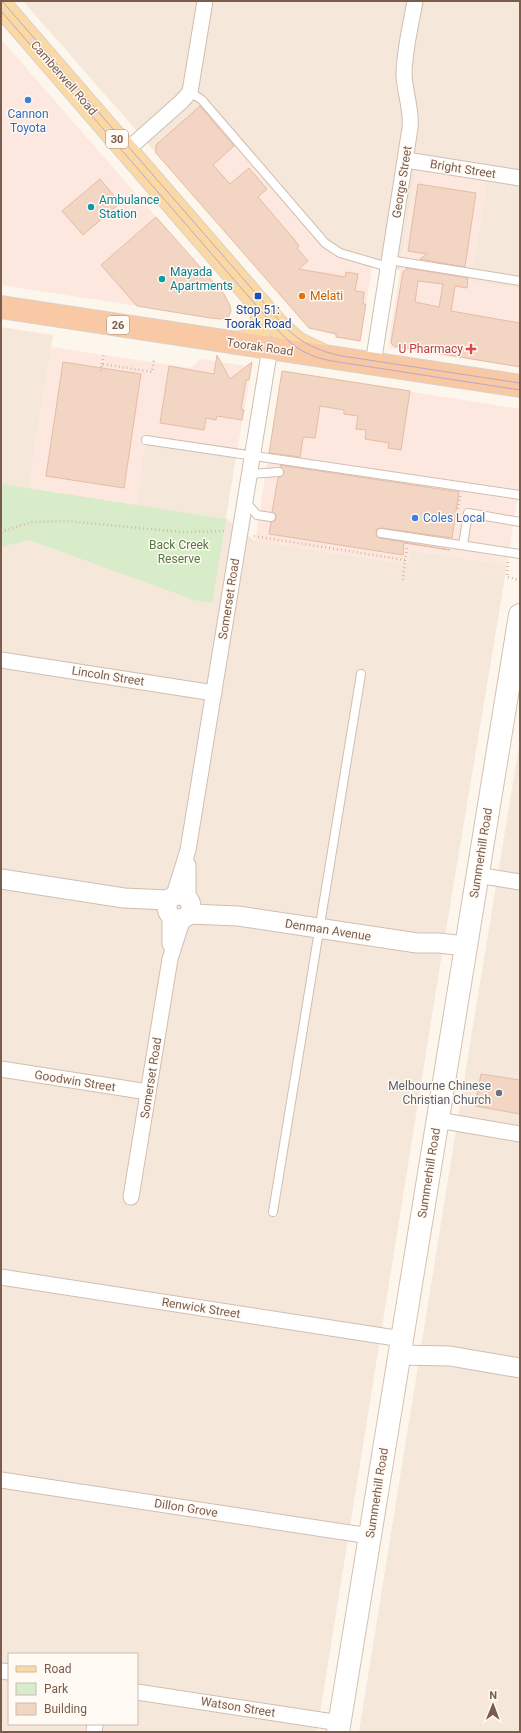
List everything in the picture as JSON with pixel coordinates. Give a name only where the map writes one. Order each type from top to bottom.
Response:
[{"type":"highway","name":"Toorak Road","points":[[1,307],[520,386]]},
{"type":"main road","name":"Camberwell Road","points":[[1,5],[261,306],[292,339],[307,350],[326,357]]},
{"type":"main road","points":[[236,343],[250,340],[258,333],[262,323],[261,306]]},
{"type":"main road","name":"Summerhill Road","points":[[339,1728],[477,875],[514,688],[520,615]]},
{"type":"street","points":[[127,150],[181,102],[190,92],[205,1]]},
{"type":"street","name":"George Street","points":[[373,364],[411,121],[404,69],[415,1]]},
{"type":"street","name":"Bright Street","points":[[406,160],[520,178]]},
{"type":"street","name":"Somerset Road","points":[[131,1197],[270,348]]},
{"type":"street","name":"Lincoln Street","points":[[1,660],[214,693]]},
{"type":"street","points":[[477,875],[520,882]]},
{"type":"street","name":"Denman Avenue","points":[[1,879],[417,943],[438,943],[465,950]]},
{"type":"street","name":"Goodwin Street","points":[[1,1069],[148,1092]]},
{"type":"street","points":[[438,1120],[520,1134]]},
{"type":"street","name":"Renwick Street","points":[[1,1277],[401,1345]]},
{"type":"street","points":[[401,1345],[450,1356],[520,1368]]},
{"type":"street","name":"Dillon Grove","points":[[1,1480],[370,1536]]},
{"type":"street","name":"Watson Street","points":[[138,1692],[339,1728]]},
{"type":"lane","points":[[190,92],[202,100],[324,243],[340,254],[389,263],[520,280]]},
{"type":"lane","points":[[146,440],[520,495]]},
{"type":"lane","points":[[250,474],[279,472]]},
{"type":"lane","points":[[245,502],[258,515],[271,518]]},
{"type":"lane","points":[[463,545],[468,513],[520,522]]},
{"type":"lane","points":[[381,533],[520,554]]},
{"type":"lane","points":[[273,1212],[318,928],[361,674]]},
{"type":"path","points":[[101,371],[104,352]]},
{"type":"path","points":[[102,364],[152,372],[154,360]]},
{"type":"path","points":[[1,532],[32,522],[66,521],[182,532],[227,531]]},
{"type":"path","points":[[254,536],[405,560]]},
{"type":"path","points":[[403,580],[407,546],[415,548]]},
{"type":"path","points":[[501,561],[509,563],[507,577],[520,580]]},
{"type":"shaded area","points":[[23,1],[520,1],[520,289],[470,281],[416,169],[400,270],[372,266],[335,253],[201,106],[156,145],[156,153]]},
{"type":"shaded area","points":[[1,39],[156,217],[101,265],[137,306],[1,285]]},
{"type":"shaded area","points":[[201,106],[321,243],[372,266],[360,341],[336,337],[336,333],[309,328],[156,153],[156,145]]},
{"type":"shaded area","points":[[416,169],[488,180],[471,281],[520,289],[520,367],[390,348],[389,341]]},
{"type":"shaded area","points":[[1,327],[53,335],[29,488],[136,504],[145,443],[236,457],[226,518],[255,541],[407,564],[410,550],[507,565],[440,966],[317,1732],[1,1732]]},
{"type":"shaded area","points":[[51,347],[191,368],[201,359],[252,367],[237,451],[146,437],[136,504],[29,488]]},
{"type":"shaded area","points":[[282,371],[520,409],[520,483],[507,565],[410,550],[407,564],[255,541]]},
{"type":"shaded area","points":[[520,740],[520,1732],[359,1732],[460,1105]]},
{"type":"green space","name":"Back Creek Reserve","points":[[1,484],[226,519],[212,603],[194,600],[29,540],[1,547]]},
{"type":"building","points":[[200,106],[234,146],[213,165],[230,184],[249,168],[267,189],[258,197],[293,238],[299,246],[297,248],[308,261],[299,269],[345,277],[346,272],[358,274],[355,291],[364,292],[363,304],[366,304],[360,341],[336,337],[336,334],[309,328],[156,153],[156,145]]},
{"type":"building","name":"Ambulance Station","points":[[100,179],[120,203],[83,235],[62,211]]},
{"type":"building","points":[[418,184],[476,193],[465,267],[420,259],[427,254],[408,251]]},
{"type":"building","name":"Mayada Apartments","points":[[156,217],[224,294],[230,306],[231,311],[229,316],[221,319],[210,318],[137,306],[101,265]]},
{"type":"building","points":[[407,268],[468,278],[467,288],[455,286],[451,311],[520,323],[520,367],[394,346],[391,343],[403,272]],"holes":[[[418,281],[443,284],[439,307],[415,302]]]},
{"type":"building","points":[[217,355],[230,379],[252,362],[249,380],[246,380],[241,409],[244,410],[242,420],[217,416],[216,420],[206,418],[204,430],[160,423],[169,366],[214,374]]},
{"type":"building","points":[[63,362],[141,374],[124,488],[46,476]]},
{"type":"building","points":[[282,371],[410,391],[401,450],[388,448],[389,443],[365,439],[366,430],[356,429],[358,416],[344,414],[344,410],[320,406],[315,438],[303,437],[300,457],[269,453]]},
{"type":"building","points":[[280,465],[459,492],[452,538],[382,528],[377,529],[376,533],[377,537],[380,538],[450,550],[404,543],[403,555],[269,534],[271,522],[275,521],[276,518],[276,515],[272,512],[278,478],[282,476],[284,472]]},
{"type":"building","name":"Melbourne Chinese Christian Church","points":[[481,1074],[520,1080],[520,1114],[475,1106]]},
{"type":"tram line","points":[[2,1],[291,333],[311,346],[342,356],[520,383]]},
{"type":"tram line","points":[[1,11],[270,321],[292,344],[309,354],[332,361],[520,390]]},
{"type":"place","name":"Cannon Toyota","points":[[28,100]]},
{"type":"place","name":"Ambulance Station","points":[[91,207]]},
{"type":"place","name":"Mayada Apartments","points":[[162,279]]},
{"type":"place","name":"Stop 51: Toorak Road","points":[[258,296]]},
{"type":"place","name":"Melati","points":[[302,296]]},
{"type":"place","name":"U Pharmacy","points":[[471,349]]},
{"type":"place","name":"Coles Local","points":[[415,518]]},
{"type":"place","name":"Melbourne Chinese Christian Church","points":[[499,1093]]}]
